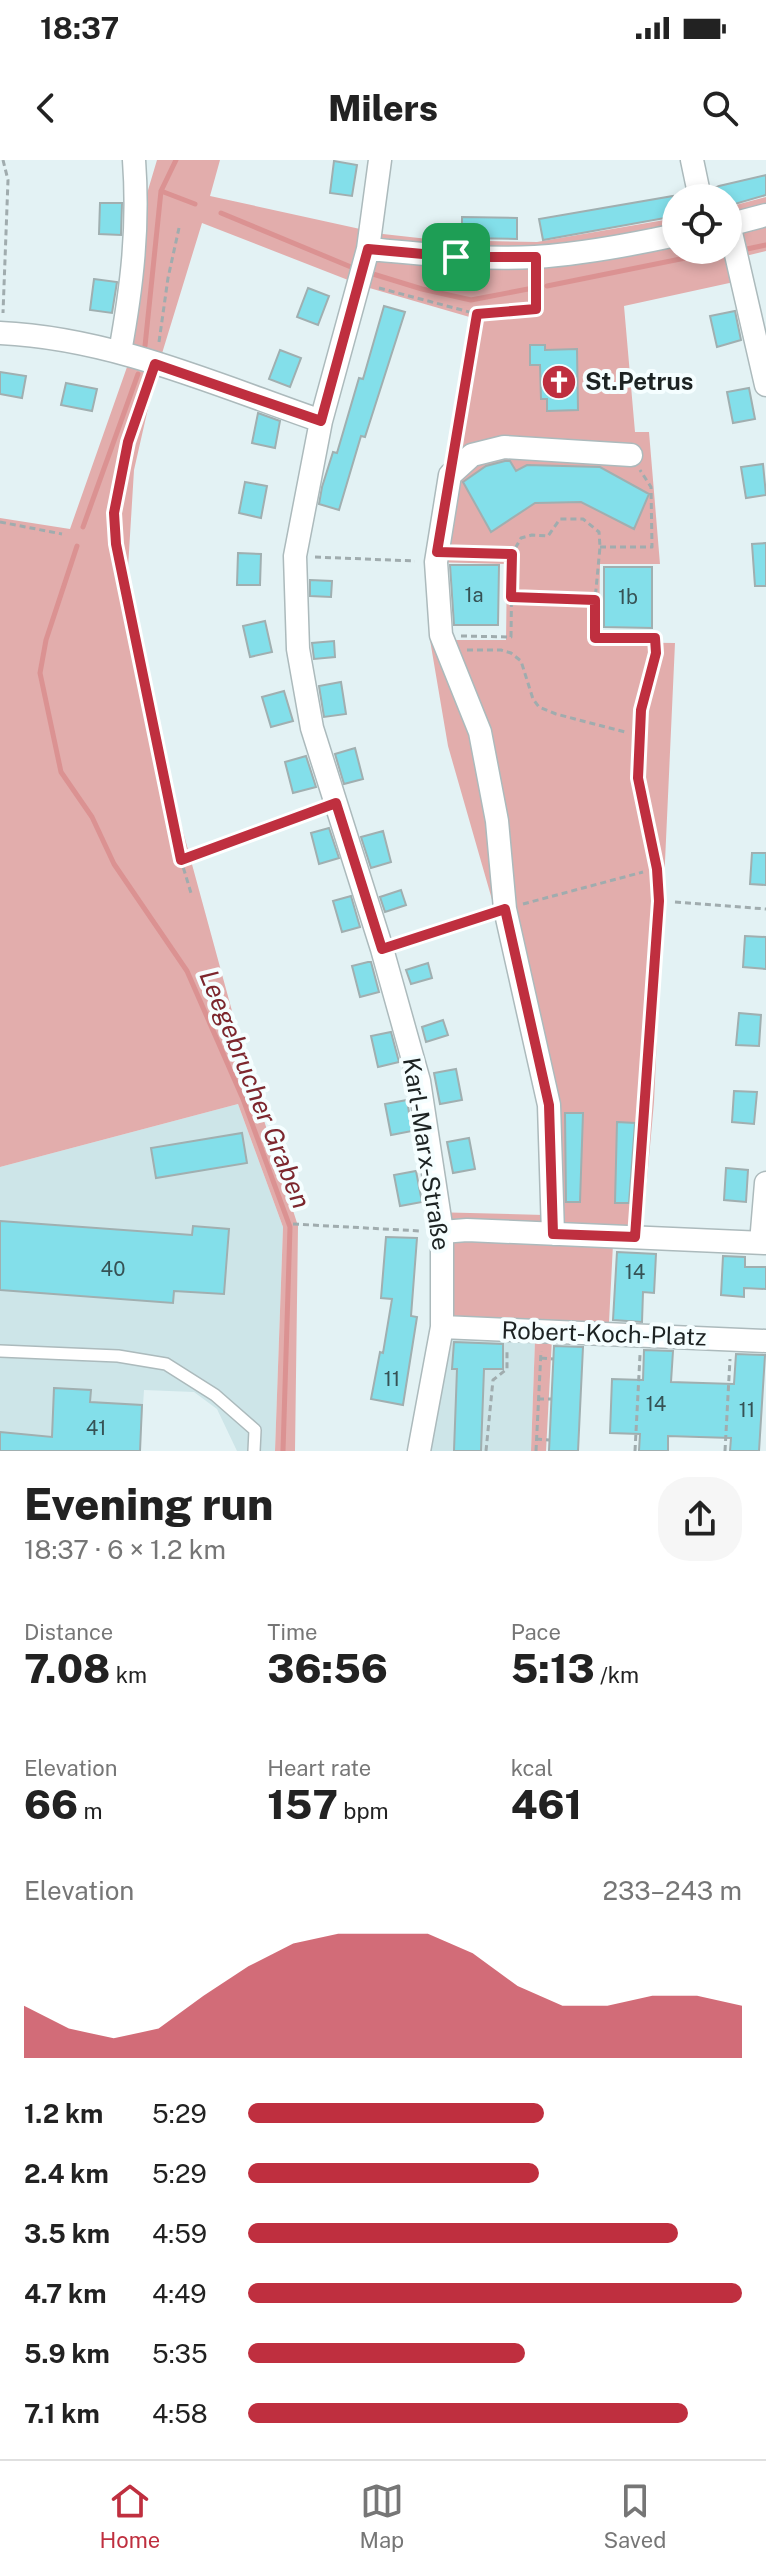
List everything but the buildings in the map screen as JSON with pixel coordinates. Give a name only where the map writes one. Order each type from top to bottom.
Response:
[{"type":"street","points":[[120,352],[133,280],[136,218],[134,160]]},
{"type":"street","name":"Karl-Marx-Straße","points":[[380,160],[368,249],[321,421],[295,556],[298,649],[312,728],[382,949],[419,1081],[442,1232],[442,1327],[419,1451]]},
{"type":"street","points":[[692,160],[697,184]]},
{"type":"street","points":[[742,221],[766,215]]},
{"type":"street","points":[[368,249],[456,257],[536,257],[662,238]]},
{"type":"street","points":[[737,264],[766,385]]},
{"type":"street","points":[[1,333],[65,340],[120,352],[321,421]]},
{"type":"street","points":[[553,1234],[549,1105],[505,909],[497,821],[480,732],[444,643],[436,557],[450,475],[472,455],[504,447],[631,455]]},
{"type":"street","points":[[442,1232],[467,1230],[764,1243],[766,1183]]},
{"type":"street","name":"Robert-Koch-Platz","points":[[442,1327],[766,1341]]},
{"type":"lane","points":[[635,1237],[659,901],[657,869],[638,778],[641,710],[651,671]]},
{"type":"lane","points":[[0,1351],[118,1356],[166,1364],[215,1395],[255,1430],[254,1451]]},
{"type":"path","points":[[1,333],[8,180],[3,160]]},
{"type":"path","points":[[179,228],[155,364],[128,442],[114,513],[116,544],[181,860],[191,893]]},
{"type":"path","points":[[360,283],[477,314],[536,309],[536,257]]},
{"type":"path","points":[[450,475],[477,314]]},
{"type":"path","points":[[600,547],[652,547],[651,487],[631,455]]},
{"type":"path","points":[[444,643],[511,637],[512,554],[521,538],[548,536],[560,519],[583,519],[599,532],[595,638],[655,638],[656,653],[651,671]]},
{"type":"path","points":[[0,522],[62,534]]},
{"type":"path","points":[[295,556],[512,554]]},
{"type":"path","points":[[511,597],[595,600]]},
{"type":"path","points":[[444,643],[511,653],[521,661],[533,699],[539,707],[619,729],[639,740]]},
{"type":"path","points":[[181,860],[336,803]]},
{"type":"path","points":[[382,949],[505,909],[657,869]]},
{"type":"path","points":[[659,901],[766,909]]},
{"type":"path","points":[[293,1224],[442,1232]]},
{"type":"path","points":[[486,1451],[493,1380],[507,1369],[507,1330]]},
{"type":"path","points":[[536,1451],[542,1331]]},
{"type":"path","points":[[635,1451],[641,1336]]},
{"type":"path","points":[[725,1451],[731,1339]]},
{"type":"path","points":[[541,1358],[553,1359]]},
{"type":"path","points":[[538,1399],[551,1399]]},
{"type":"path","points":[[536,1439],[549,1440]]},
{"type":"shaded area","points":[[157,160],[220,160],[210,196],[383,234],[437,240],[537,242],[662,220],[662,264],[730,264],[734,282],[624,306],[635,432],[649,432],[660,564],[600,564],[599,642],[675,643],[654,1102],[641,1246],[613,1244],[608,1342],[552,1338],[546,1451],[531,1451],[535,1340],[430,1337],[430,1212],[544,1215],[544,1151],[537,1097],[495,910],[448,746],[430,640],[506,640],[507,564],[431,562],[473,318],[366,287],[202,223],[156,373],[134,470],[128,568],[181,824],[250,1077],[298,1226],[295,1451],[275,1451],[283,1227],[238,1104],[0,1167],[0,518],[70,529],[133,350],[140,217]]},
{"type":"shaded area","points":[[766,197],[766,251],[742,257],[742,203]]},
{"type":"shaded area","points":[[238,1104],[283,1227],[275,1451],[237,1451],[217,1409],[194,1392],[144,1390],[140,1451],[0,1451],[0,1167]]},
{"type":"shaded area","points":[[430,1337],[535,1340],[531,1451],[410,1451]]},
{"type":"waterway","name":"Leegebrucher Graben","points":[[145,346],[161,191],[176,160]]},
{"type":"waterway","points":[[161,191],[195,204]]},
{"type":"waterway","points":[[221,213],[351,267]]},
{"type":"waterway","points":[[747,249],[766,245]]},
{"type":"waterway","points":[[547,286],[662,263]]},
{"type":"waterway","points":[[373,274],[471,300],[528,289]]},
{"type":"waterway","name":"Leegebrucher Graben","points":[[83,527],[138,374]]},
{"type":"waterway","name":"Leegebrucher Graben","points":[[77,546],[46,640],[40,673],[61,772],[92,817],[114,864],[187,971],[243,1099],[290,1227],[283,1451]]},
{"type":"place","name":"St.Petrus","points":[[559,382]]},
{"type":"route","points":[[368,249],[456,257],[536,257],[536,309],[477,314],[437,552],[512,554],[511,597],[595,600],[595,638],[655,638],[656,653],[641,710],[638,778],[657,869],[659,901],[635,1237],[553,1234],[549,1105],[505,909],[382,949],[336,803],[181,860],[116,544],[114,513],[128,442],[155,364],[321,421],[368,249]]}]
